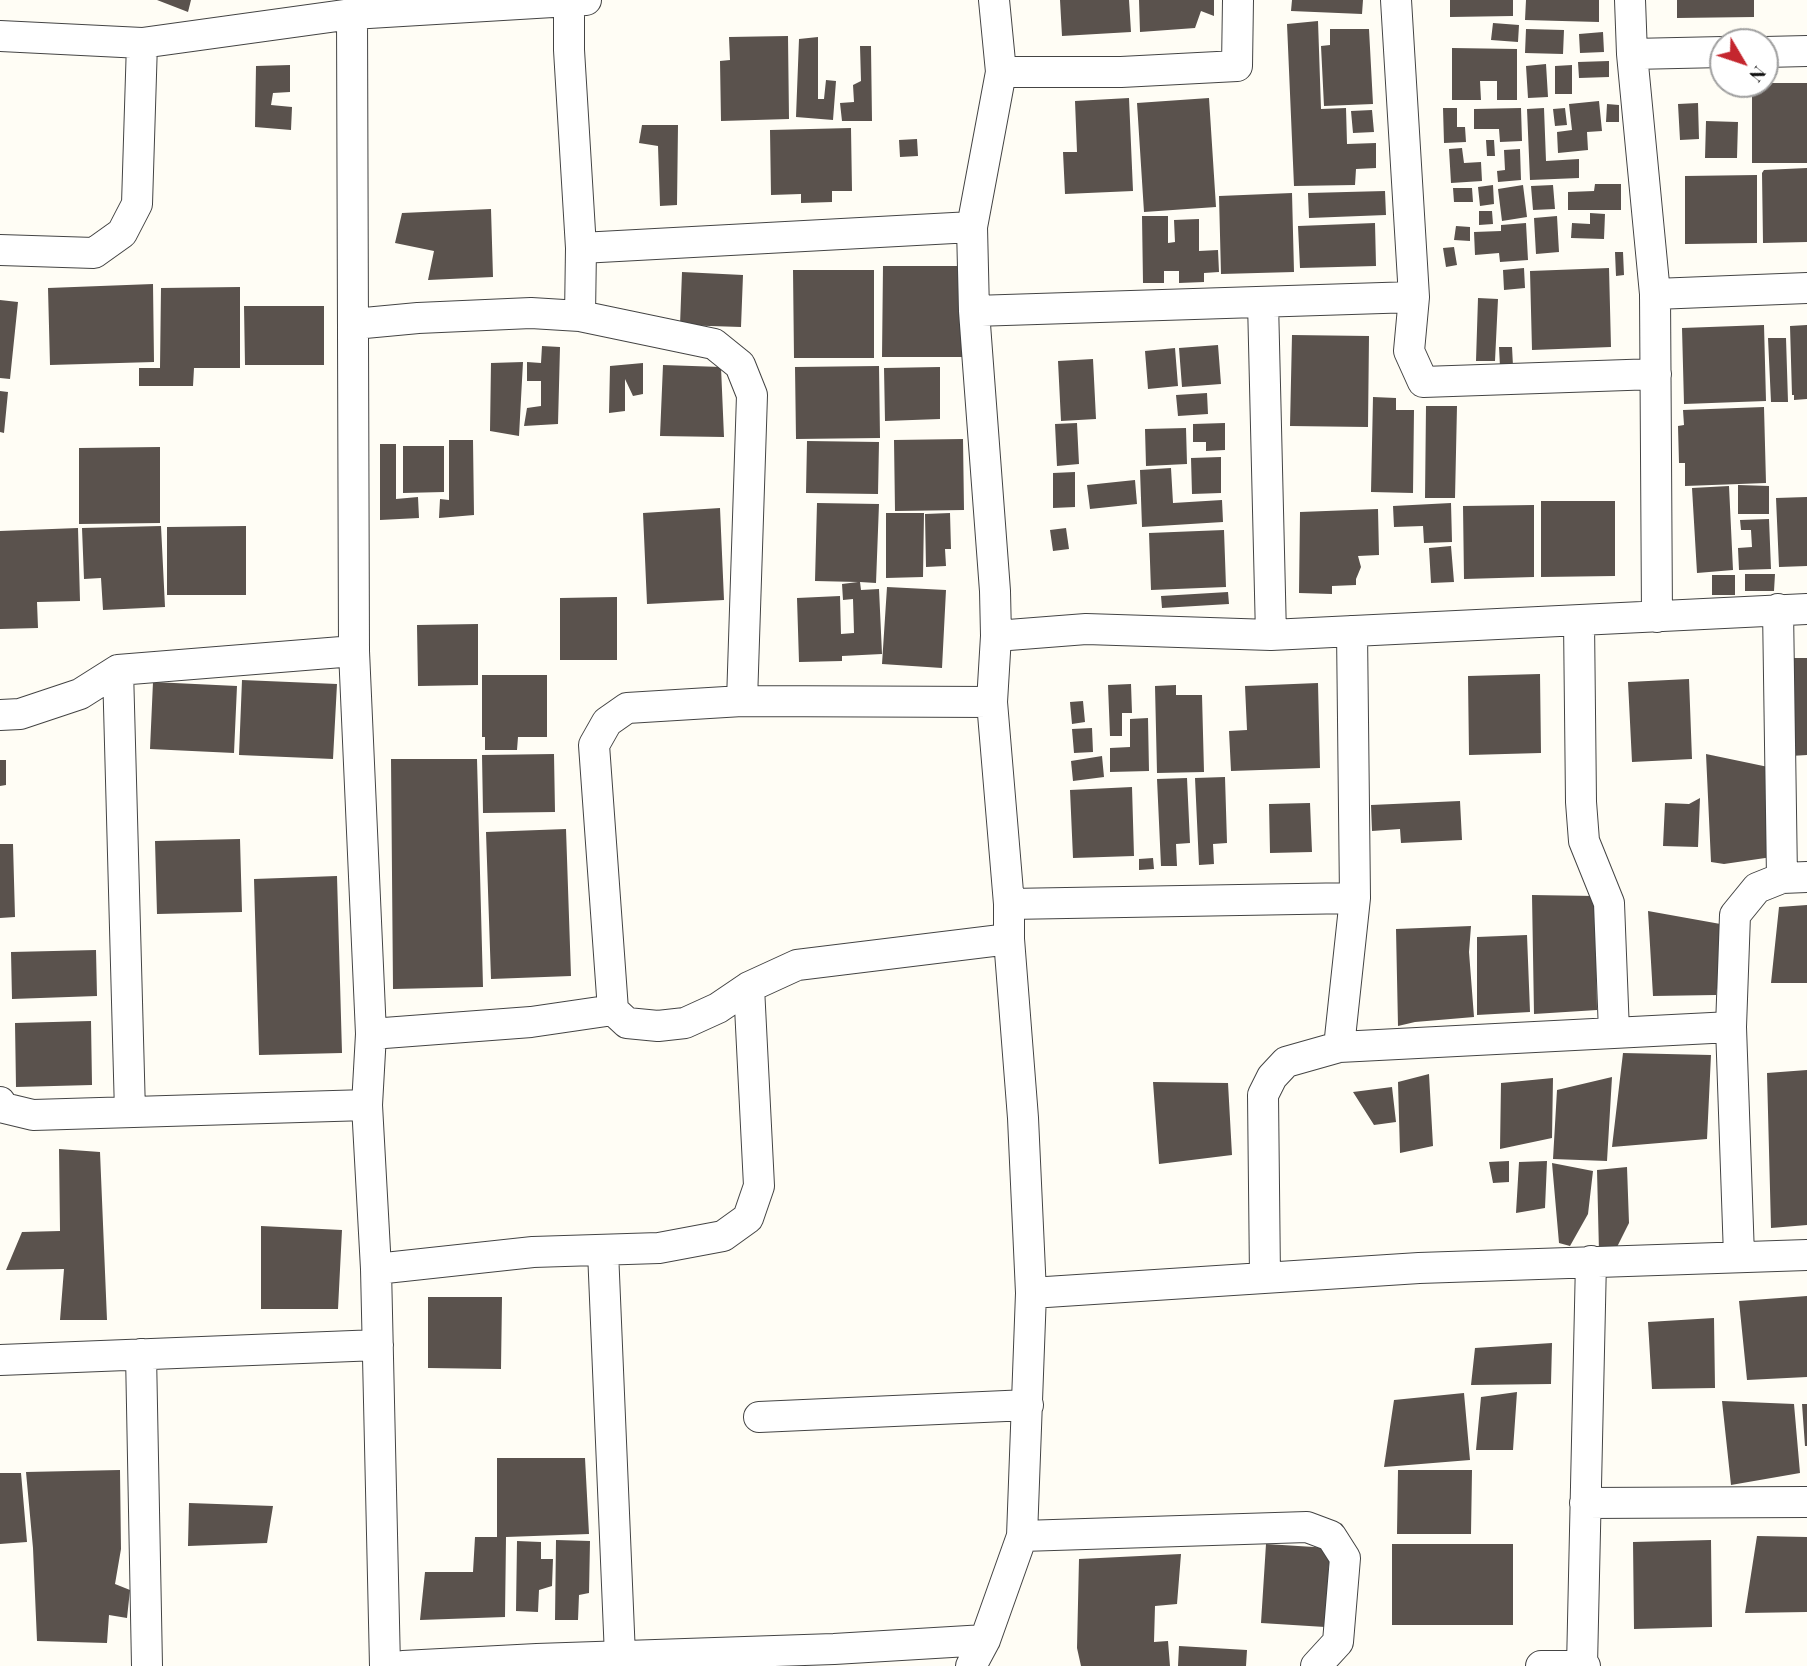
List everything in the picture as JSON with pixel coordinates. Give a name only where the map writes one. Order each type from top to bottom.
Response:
[{"type":"street","points":[[971,1666],[985,1640],[1022,1536],[1031,1293],[1009,904],[992,702],[996,636],[995,591],[974,311],[972,227],[1001,72],[994,0]]},
{"type":"street","points":[[1001,72],[1121,72],[1237,66],[1238,0]]},
{"type":"street","points":[[1396,0],[1414,297],[1409,351],[1423,382],[1656,374]]},
{"type":"street","points":[[1630,0],[1632,54],[1656,294],[1657,617]]},
{"type":"street","points":[[0,36],[142,43],[442,4],[578,1],[569,50],[581,248],[580,316]]},
{"type":"street","points":[[352,14],[354,651],[371,1034],[366,1105],[376,1269],[385,1666]]},
{"type":"street","points":[[0,250],[94,253],[122,233],[137,204],[142,43]]},
{"type":"street","points":[[1779,52],[1807,51]]},
{"type":"street","points":[[1632,54],[1709,52]]},
{"type":"street","points":[[581,248],[972,227]]},
{"type":"street","points":[[1656,294],[1807,288]]},
{"type":"street","points":[[974,311],[1414,297]]},
{"type":"street","points":[[1264,302],[1271,635]]},
{"type":"street","points":[[354,324],[531,313],[580,316],[713,344],[740,365],[752,395],[742,701]]},
{"type":"street","points":[[996,636],[1086,629],[1271,635],[1793,609],[1794,878],[1757,888],[1735,915],[1731,1027],[1739,1256]]},
{"type":"street","points":[[1579,621],[1581,802],[1584,841],[1609,903],[1614,1032]]},
{"type":"street","points":[[1339,1047],[1355,898],[1352,631]]},
{"type":"street","points":[[0,715],[20,714],[80,694],[118,670],[354,651]]},
{"type":"street","points":[[118,670],[130,1112]]},
{"type":"street","points":[[992,702],[742,701],[627,708],[607,722],[594,745],[612,1010],[627,1023],[658,1027],[685,1023],[718,1008],[749,987],[797,965],[1009,939]]},
{"type":"street","points":[[1009,904],[1355,898]]},
{"type":"street","points":[[376,1269],[533,1252],[659,1248],[723,1236],[748,1218],[759,1186],[749,987]]},
{"type":"street","points":[[371,1034],[531,1022],[612,1010]]},
{"type":"street","points":[[1265,1278],[1263,1095],[1272,1077],[1286,1062],[1339,1047],[1731,1027]]},
{"type":"street","points":[[0,1102],[4,1108],[33,1115],[366,1105]]},
{"type":"street","points":[[603,1251],[620,1656]]},
{"type":"street","points":[[1031,1293],[1419,1268],[1807,1255]]},
{"type":"street","points":[[1541,1666],[1583,1666],[1591,1261]]},
{"type":"street","points":[[0,1360],[378,1345]]},
{"type":"street","points":[[141,1354],[147,1666]]},
{"type":"street","points":[[759,1417],[1028,1405]]},
{"type":"street","points":[[1586,1503],[1807,1502]]},
{"type":"street","points":[[1022,1536],[1307,1527],[1331,1536],[1345,1559],[1338,1642],[1316,1666]]},
{"type":"street","points":[[402,1666],[985,1640]]},
{"type":"building","points":[[157,0],[191,0],[188,12]]},
{"type":"building","points":[[1060,0],[1129,0],[1131,32],[1062,36]]},
{"type":"building","points":[[1139,0],[1214,0],[1214,16],[1201,11],[1195,28],[1140,32]]},
{"type":"building","points":[[1292,0],[1363,0],[1362,14],[1291,11]]},
{"type":"building","points":[[1450,0],[1513,0],[1513,16],[1450,17]]},
{"type":"building","points":[[1526,0],[1599,0],[1599,22],[1525,20]]},
{"type":"building","points":[[1677,0],[1754,0],[1754,17],[1677,18]]},
{"type":"building","points":[[1318,21],[1321,109],[1346,108],[1347,144],[1376,143],[1376,168],[1356,169],[1355,185],[1294,186],[1287,24]]},
{"type":"building","points":[[1493,23],[1519,25],[1518,42],[1491,40]]},
{"type":"building","points":[[1330,29],[1369,29],[1373,104],[1324,106],[1321,46],[1330,45]]},
{"type":"building","points":[[1526,29],[1564,30],[1563,54],[1525,53]]},
{"type":"building","points":[[1603,32],[1604,52],[1580,53],[1579,34]]},
{"type":"building","points":[[788,36],[789,119],[721,121],[720,61],[730,60],[729,37]]},
{"type":"building","points":[[818,37],[818,99],[824,99],[826,80],[836,81],[833,120],[796,117],[799,39]]},
{"type":"building","points":[[860,46],[871,46],[872,121],[842,121],[840,103],[854,102],[853,85],[861,81]]},
{"type":"building","points":[[1452,48],[1517,49],[1517,100],[1497,100],[1497,81],[1480,81],[1481,100],[1452,100]]},
{"type":"building","points":[[1609,61],[1609,77],[1579,78],[1578,62]]},
{"type":"building","points":[[1546,64],[1548,97],[1528,98],[1526,66]]},
{"type":"building","points":[[290,65],[290,92],[273,93],[271,105],[292,107],[291,130],[255,127],[256,66]]},
{"type":"building","points":[[1572,65],[1572,94],[1555,94],[1555,66]]},
{"type":"building","points":[[1779,83],[1807,83],[1807,163],[1752,163],[1752,98],[1779,98]]},
{"type":"building","points":[[1129,98],[1133,191],[1065,194],[1063,152],[1077,152],[1075,101]]},
{"type":"building","points":[[1209,98],[1216,207],[1144,212],[1137,103]]},
{"type":"building","points":[[1599,101],[1602,131],[1587,132],[1588,150],[1558,153],[1557,132],[1572,130],[1569,104]]},
{"type":"building","points":[[1698,103],[1699,139],[1680,140],[1678,104]]},
{"type":"building","points":[[1607,104],[1619,105],[1619,122],[1606,122]]},
{"type":"building","points":[[1443,108],[1457,108],[1457,127],[1465,127],[1466,142],[1444,143]]},
{"type":"building","points":[[1521,108],[1522,141],[1500,142],[1499,129],[1474,129],[1474,109]]},
{"type":"building","points":[[1544,108],[1546,161],[1579,159],[1579,178],[1530,180],[1527,109]]},
{"type":"building","points":[[1565,108],[1567,125],[1555,126],[1553,109]]},
{"type":"building","points":[[1372,110],[1374,132],[1353,133],[1351,111]]},
{"type":"building","points":[[1706,121],[1738,122],[1737,158],[1705,158]]},
{"type":"building","points":[[642,125],[678,125],[677,205],[660,206],[658,146],[639,143]]},
{"type":"building","points":[[851,128],[852,191],[832,191],[832,202],[801,203],[801,194],[771,195],[770,130]]},
{"type":"building","points":[[917,139],[918,156],[900,157],[899,140]]},
{"type":"building","points":[[1486,140],[1494,140],[1495,156],[1487,156]]},
{"type":"building","points":[[1462,148],[1464,163],[1481,162],[1482,181],[1451,183],[1449,149]]},
{"type":"building","points":[[1520,149],[1521,180],[1498,182],[1497,171],[1505,170],[1504,150]]},
{"type":"building","points":[[1807,168],[1807,242],[1763,243],[1762,173],[1764,170]]},
{"type":"building","points":[[1757,175],[1757,243],[1685,244],[1685,176]]},
{"type":"building","points":[[1595,184],[1621,184],[1621,210],[1568,210],[1568,192],[1594,191]]},
{"type":"building","points":[[1493,185],[1494,204],[1480,206],[1478,187]]},
{"type":"building","points":[[1523,185],[1527,217],[1502,221],[1498,189]]},
{"type":"building","points":[[1553,185],[1555,209],[1533,210],[1531,186]]},
{"type":"building","points":[[1453,188],[1472,188],[1473,202],[1454,202]]},
{"type":"building","points":[[1385,191],[1386,215],[1309,218],[1308,193]]},
{"type":"building","points":[[1292,193],[1294,272],[1221,274],[1219,196]]},
{"type":"building","points":[[491,209],[493,277],[428,280],[434,251],[395,243],[402,213]]},
{"type":"building","points":[[1479,211],[1492,211],[1493,224],[1479,225]]},
{"type":"building","points":[[1590,213],[1605,214],[1604,239],[1571,238],[1572,223],[1590,224]]},
{"type":"building","points":[[1142,216],[1168,216],[1168,243],[1175,242],[1174,220],[1199,219],[1199,251],[1218,250],[1219,272],[1204,273],[1204,282],[1179,283],[1179,271],[1164,271],[1164,283],[1143,283]]},
{"type":"building","points":[[1557,216],[1559,252],[1536,254],[1534,218]]},
{"type":"building","points":[[1375,223],[1376,266],[1300,268],[1298,226]]},
{"type":"building","points":[[1526,223],[1528,260],[1500,262],[1499,253],[1475,255],[1474,232],[1501,231],[1501,225]]},
{"type":"building","points":[[1456,226],[1470,227],[1470,241],[1454,240]]},
{"type":"building","points":[[1454,247],[1457,265],[1446,267],[1443,248]]},
{"type":"building","points":[[1615,252],[1623,252],[1624,275],[1616,276]]},
{"type":"building","points":[[883,266],[965,266],[964,357],[882,357]]},
{"type":"building","points":[[1524,268],[1525,288],[1504,290],[1503,270]]},
{"type":"building","points":[[1609,268],[1611,347],[1532,350],[1530,271]]},
{"type":"building","points":[[793,270],[874,270],[874,358],[794,358]]},
{"type":"building","points":[[682,272],[743,275],[741,327],[680,325]]},
{"type":"building","points":[[153,284],[154,362],[50,365],[48,288]]},
{"type":"building","points":[[240,287],[240,368],[194,368],[193,386],[139,386],[139,368],[160,368],[161,288]]},
{"type":"building","points":[[1478,298],[1498,299],[1495,361],[1476,361]]},
{"type":"building","points":[[0,300],[18,302],[10,379],[0,378]]},
{"type":"building","points":[[244,306],[324,306],[324,365],[245,365]]},
{"type":"building","points":[[1764,325],[1766,401],[1684,404],[1682,328]]},
{"type":"building","points":[[1807,325],[1807,399],[1794,400],[1790,326]]},
{"type":"building","points":[[1292,335],[1369,336],[1368,427],[1290,426]]},
{"type":"building","points":[[1768,338],[1786,338],[1788,402],[1771,402]]},
{"type":"building","points":[[1218,345],[1221,384],[1182,387],[1179,348]]},
{"type":"building","points":[[542,346],[560,347],[558,424],[524,426],[527,408],[541,406],[541,381],[527,381],[527,362],[541,363]]},
{"type":"building","points":[[1499,347],[1512,347],[1513,366],[1500,367]]},
{"type":"building","points":[[1175,348],[1178,386],[1148,389],[1145,351]]},
{"type":"building","points":[[1093,359],[1096,419],[1061,421],[1058,361]]},
{"type":"building","points":[[523,362],[519,436],[490,431],[491,363]]},
{"type":"building","points":[[643,363],[643,394],[633,396],[625,379],[625,411],[609,413],[610,366]]},
{"type":"building","points":[[663,365],[721,367],[724,437],[660,436]]},
{"type":"building","points":[[879,366],[880,438],[796,439],[795,367]]},
{"type":"building","points":[[940,367],[940,419],[885,421],[884,368]]},
{"type":"building","points":[[0,391],[8,392],[4,433],[0,432]]},
{"type":"building","points":[[1207,393],[1208,414],[1178,416],[1176,395]]},
{"type":"building","points":[[1373,397],[1396,398],[1396,410],[1414,410],[1413,493],[1371,492]]},
{"type":"building","points":[[1426,406],[1457,406],[1455,498],[1425,498]]},
{"type":"building","points":[[1764,407],[1766,483],[1685,486],[1685,463],[1679,463],[1678,426],[1684,425],[1683,410]]},
{"type":"building","points":[[1077,423],[1079,464],[1057,466],[1055,424]]},
{"type":"building","points":[[1225,423],[1225,450],[1206,451],[1206,442],[1193,442],[1193,424]]},
{"type":"building","points":[[1186,428],[1187,464],[1146,466],[1145,429]]},
{"type":"building","points":[[963,439],[964,510],[895,511],[894,440]]},
{"type":"building","points":[[449,440],[473,440],[474,515],[439,518],[440,499],[449,500]]},
{"type":"building","points":[[807,441],[879,442],[878,494],[806,493]]},
{"type":"building","points":[[380,444],[396,444],[396,499],[418,497],[419,518],[380,520]]},
{"type":"building","points":[[403,446],[444,446],[444,492],[403,493]]},
{"type":"building","points":[[160,447],[160,523],[79,524],[79,448]]},
{"type":"building","points":[[1221,457],[1221,493],[1192,494],[1191,458]]},
{"type":"building","points":[[1171,468],[1173,503],[1222,500],[1223,522],[1142,527],[1140,470]]},
{"type":"building","points":[[1075,472],[1075,507],[1053,508],[1053,473]]},
{"type":"building","points":[[1135,480],[1137,504],[1090,509],[1087,485]]},
{"type":"building","points":[[1738,485],[1769,486],[1769,514],[1738,514]]},
{"type":"building","points":[[1729,486],[1733,570],[1697,573],[1692,488]]},
{"type":"building","points":[[1807,497],[1807,566],[1779,567],[1776,498]]},
{"type":"building","points":[[1541,501],[1615,501],[1615,576],[1541,577]]},
{"type":"building","points":[[817,503],[879,504],[876,583],[860,582],[861,590],[879,589],[882,654],[842,656],[842,661],[799,662],[797,598],[840,596],[841,634],[854,633],[853,599],[843,600],[842,584],[858,582],[815,581]]},
{"type":"building","points":[[1451,503],[1452,542],[1424,543],[1423,526],[1394,527],[1393,506]]},
{"type":"building","points":[[1534,505],[1534,577],[1464,579],[1463,506]]},
{"type":"building","points":[[720,508],[724,600],[647,604],[643,513]]},
{"type":"building","points":[[1378,509],[1379,555],[1358,556],[1361,567],[1356,585],[1332,586],[1332,594],[1299,593],[1300,512]]},
{"type":"building","points":[[886,513],[924,513],[923,577],[886,578]]},
{"type":"building","points":[[950,513],[951,549],[945,549],[946,566],[926,567],[925,514]]},
{"type":"building","points":[[1769,519],[1771,569],[1739,570],[1738,548],[1752,547],[1751,530],[1741,530],[1740,520]]},
{"type":"building","points":[[161,526],[165,607],[103,610],[101,578],[84,579],[82,528]]},
{"type":"building","points":[[246,526],[246,595],[167,595],[167,527]]},
{"type":"building","points":[[78,528],[80,601],[37,602],[38,628],[0,629],[0,531]]},
{"type":"building","points":[[1066,528],[1069,549],[1053,551],[1050,530]]},
{"type":"building","points":[[1224,530],[1226,587],[1151,590],[1149,533]]},
{"type":"building","points":[[1451,546],[1454,582],[1431,583],[1429,548]]},
{"type":"building","points":[[1745,574],[1775,574],[1774,591],[1745,591]]},
{"type":"building","points":[[1712,575],[1735,575],[1735,595],[1712,595]]},
{"type":"building","points":[[887,587],[946,590],[942,668],[882,664]]},
{"type":"building","points":[[1228,592],[1229,604],[1162,608],[1161,596]]},
{"type":"building","points":[[617,597],[617,660],[560,660],[560,598]]},
{"type":"building","points":[[478,624],[478,685],[418,686],[417,625]]},
{"type":"building","points":[[1790,658],[1807,658],[1807,755],[1790,756]]},
{"type":"building","points":[[1540,674],[1541,753],[1469,755],[1468,676]]},
{"type":"building","points":[[482,675],[547,675],[547,737],[518,737],[517,750],[485,750],[485,737],[482,737]]},
{"type":"building","points":[[1689,679],[1692,759],[1632,762],[1628,682]]},
{"type":"building","points":[[242,680],[337,684],[333,759],[239,755]]},
{"type":"building","points":[[153,682],[237,686],[234,753],[150,749]]},
{"type":"building","points":[[1318,683],[1320,768],[1231,771],[1229,731],[1247,730],[1245,686]]},
{"type":"building","points":[[1131,684],[1132,713],[1122,713],[1122,736],[1110,736],[1108,685]]},
{"type":"building","points":[[1176,685],[1176,695],[1202,695],[1204,772],[1157,773],[1155,686]]},
{"type":"building","points":[[1083,701],[1085,722],[1072,724],[1070,702]]},
{"type":"building","points":[[1148,718],[1149,771],[1110,772],[1110,748],[1130,747],[1130,719]]},
{"type":"building","points":[[1092,728],[1093,752],[1074,753],[1072,729]]},
{"type":"building","points":[[554,754],[555,812],[483,813],[482,755]]},
{"type":"building","points":[[1706,754],[1773,768],[1772,857],[1724,864],[1711,862]]},
{"type":"building","points":[[1102,756],[1104,777],[1073,781],[1071,761]]},
{"type":"building","points":[[391,759],[477,759],[483,987],[393,989]]},
{"type":"building","points":[[0,760],[6,760],[6,785],[0,786]]},
{"type":"building","points":[[1225,777],[1227,843],[1213,844],[1214,864],[1199,865],[1195,778]]},
{"type":"building","points":[[1187,778],[1190,843],[1176,844],[1177,866],[1161,866],[1157,779]]},
{"type":"building","points":[[1132,787],[1134,856],[1073,858],[1070,790]]},
{"type":"building","points":[[1700,798],[1698,847],[1663,846],[1665,803],[1689,804]]},
{"type":"building","points":[[1460,801],[1462,840],[1401,843],[1400,829],[1372,831],[1371,805]]},
{"type":"building","points":[[1310,803],[1312,852],[1270,853],[1269,804]]},
{"type":"building","points":[[566,829],[571,976],[491,979],[486,832]]},
{"type":"building","points":[[240,839],[242,912],[157,914],[155,841]]},
{"type":"building","points":[[0,844],[13,844],[15,917],[0,918]]},
{"type":"building","points":[[1153,858],[1154,869],[1139,870],[1139,859]]},
{"type":"building","points":[[337,876],[342,1053],[259,1055],[254,879]]},
{"type":"building","points":[[1532,895],[1595,896],[1597,1010],[1534,1014]]},
{"type":"building","points":[[1807,905],[1807,983],[1771,983],[1779,907]]},
{"type":"building","points":[[1648,911],[1726,925],[1716,995],[1653,996]]},
{"type":"building","points":[[1471,926],[1469,952],[1474,1017],[1398,1026],[1396,929]]},
{"type":"building","points":[[1527,935],[1530,1012],[1477,1015],[1477,937]]},
{"type":"building","points":[[96,950],[97,996],[12,999],[11,952]]},
{"type":"building","points":[[91,1021],[92,1085],[16,1087],[15,1023]]},
{"type":"building","points":[[1623,1053],[1711,1055],[1707,1139],[1612,1147]]},
{"type":"building","points":[[1807,1070],[1807,1225],[1771,1228],[1767,1073]]},
{"type":"building","points":[[1429,1074],[1433,1146],[1400,1153],[1398,1082]]},
{"type":"building","points":[[1612,1077],[1607,1161],[1553,1159],[1557,1090]]},
{"type":"building","points":[[1553,1078],[1552,1138],[1500,1149],[1501,1083]]},
{"type":"building","points":[[1153,1082],[1228,1083],[1232,1155],[1159,1164]]},
{"type":"building","points":[[1392,1087],[1396,1122],[1374,1125],[1353,1092]]},
{"type":"building","points":[[59,1149],[100,1152],[107,1320],[60,1320],[64,1269],[6,1270],[22,1232],[60,1231]]},
{"type":"building","points":[[1509,1161],[1509,1182],[1493,1183],[1489,1162]]},
{"type":"building","points":[[1547,1161],[1545,1208],[1516,1213],[1519,1162]]},
{"type":"building","points":[[1552,1163],[1593,1171],[1588,1214],[1570,1246],[1559,1243]]},
{"type":"building","points":[[1627,1167],[1629,1223],[1616,1249],[1599,1252],[1597,1170]]},
{"type":"building","points":[[261,1226],[342,1230],[338,1309],[261,1309]]},
{"type":"building","points":[[1807,1296],[1807,1377],[1747,1380],[1739,1301]]},
{"type":"building","points":[[428,1297],[502,1297],[501,1369],[428,1368]]},
{"type":"building","points":[[1714,1318],[1715,1388],[1652,1389],[1648,1322]]},
{"type":"building","points":[[1552,1343],[1551,1384],[1471,1385],[1475,1348]]},
{"type":"building","points":[[1517,1392],[1513,1450],[1476,1450],[1481,1397]]},
{"type":"building","points":[[1464,1393],[1470,1460],[1384,1467],[1394,1400]]},
{"type":"building","points":[[1722,1401],[1794,1404],[1800,1473],[1731,1485]]},
{"type":"building","points":[[1802,1404],[1807,1404],[1807,1446],[1805,1446]]},
{"type":"building","points":[[497,1458],[585,1458],[589,1534],[506,1537],[505,1617],[420,1620],[425,1572],[473,1572],[475,1537],[497,1537]]},
{"type":"building","points":[[120,1470],[121,1549],[115,1584],[130,1590],[127,1618],[109,1615],[107,1643],[37,1641],[26,1472]]},
{"type":"building","points":[[1398,1470],[1472,1470],[1471,1534],[1397,1534]]},
{"type":"building","points":[[0,1473],[21,1473],[27,1542],[0,1544]]},
{"type":"building","points":[[189,1503],[273,1506],[267,1543],[188,1546]]},
{"type":"building","points":[[1757,1536],[1807,1537],[1807,1612],[1745,1613]]},
{"type":"building","points":[[556,1540],[590,1541],[589,1593],[579,1595],[578,1620],[555,1620]]},
{"type":"building","points":[[1711,1540],[1712,1627],[1634,1629],[1633,1542]]},
{"type":"building","points":[[517,1541],[541,1542],[541,1559],[553,1559],[552,1586],[539,1590],[538,1612],[516,1611]]},
{"type":"building","points":[[1266,1544],[1330,1548],[1325,1627],[1261,1623]]},
{"type":"building","points":[[1392,1544],[1513,1544],[1513,1625],[1392,1625]]},
{"type":"building","points":[[1181,1554],[1177,1604],[1155,1606],[1154,1642],[1168,1641],[1170,1666],[1081,1666],[1077,1648],[1079,1559]]},
{"type":"building","points":[[1179,1646],[1247,1650],[1246,1666],[1178,1666]]}]
